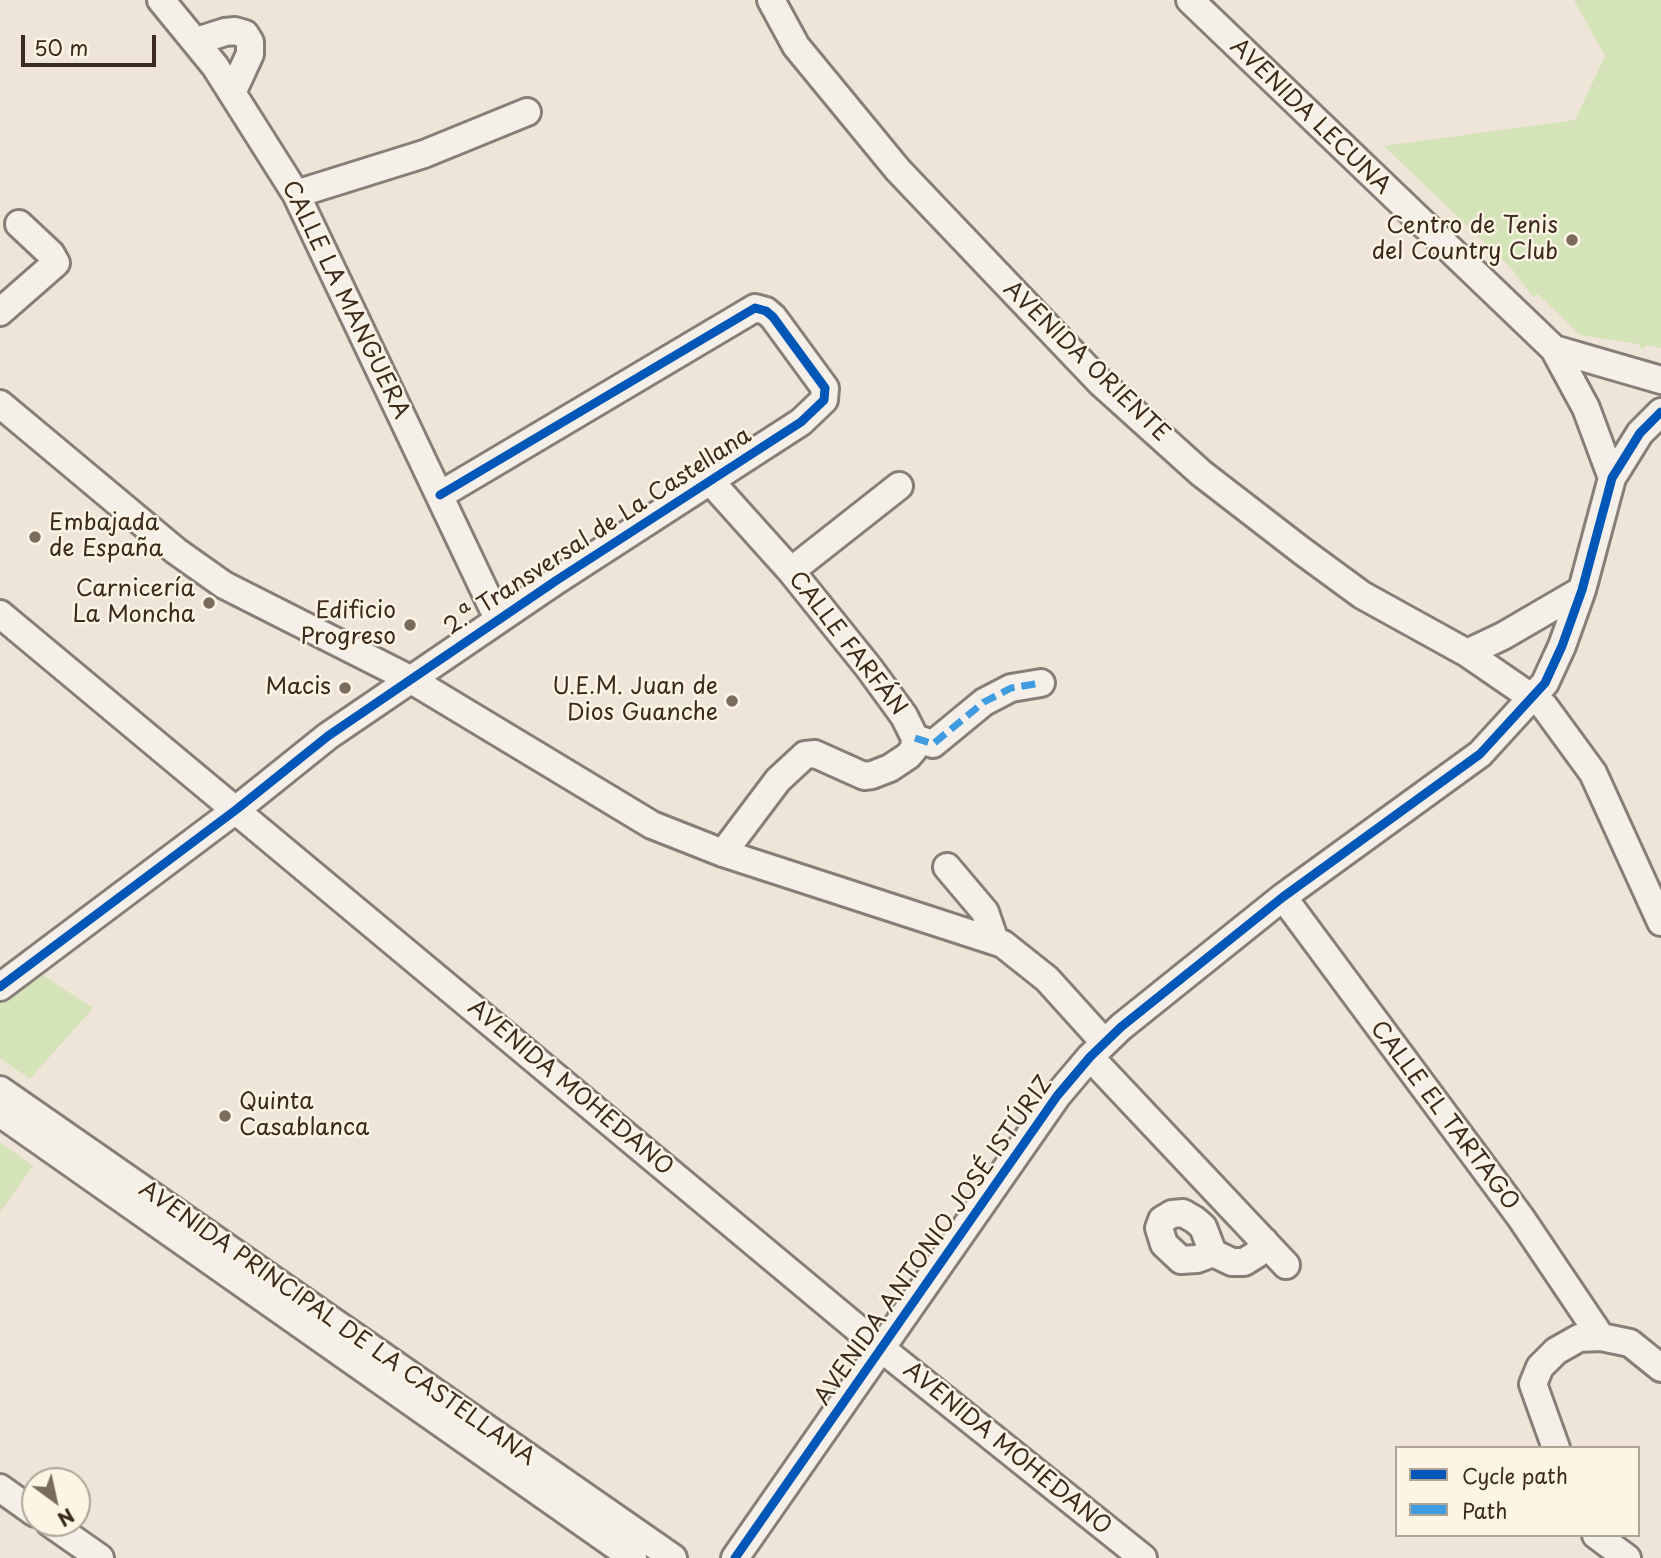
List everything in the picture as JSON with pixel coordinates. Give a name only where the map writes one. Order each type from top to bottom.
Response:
[{"type":"street","name":"CALLE LA MANGUERA","points":[[161,0],[197,41],[296,194],[498,619]]},
{"type":"street","name":"AVENIDA ORIENTE","points":[[771,0],[796,46],[898,170],[1100,382],[1201,473],[1362,595],[1467,653],[1534,696],[1593,773],[1661,922]]},
{"type":"street","name":"AVENIDA LECUNA","points":[[1190,0],[1554,349],[1586,408],[1612,478]]},
{"type":"street","points":[[197,41],[225,32],[245,34],[250,42],[250,54],[232,93]]},
{"type":"street","points":[[296,194],[433,150],[527,112]]},
{"type":"street","points":[[0,312],[54,269],[55,258],[19,223]]},
{"type":"street","name":"2.ª Transversal de La Castellana","points":[[0,987],[237,809],[328,736],[498,619],[801,422],[824,400],[825,388],[766,311],[755,308],[440,495]]},
{"type":"street","name":"AVENIDA LECUNA","points":[[1554,349],[1661,380]]},
{"type":"street","points":[[0,404],[176,551],[224,585],[410,679],[634,816],[723,853],[995,941],[1016,953],[1047,979],[1097,1050],[1286,1265]]},
{"type":"street","name":"AVENIDA ANTONIO JOSÉ ISTÚRIZ","points":[[735,1558],[1057,1096],[1097,1050],[1283,897],[1448,779],[1495,739],[1534,696],[1553,668],[1582,590],[1612,478],[1640,433],[1661,412]]},
{"type":"street","name":"CALLE FARFÁN","points":[[712,482],[791,571],[904,716],[915,738],[914,750],[908,756],[891,768],[872,775],[863,776],[815,754],[805,755],[778,780],[723,853]]},
{"type":"street","points":[[791,571],[899,486]]},
{"type":"street","points":[[1467,653],[1503,636],[1582,590]]},
{"type":"street","name":"AVENIDA MOHEDANO","points":[[0,614],[882,1349],[1143,1558]]},
{"type":"street","points":[[915,738],[933,744],[984,702],[1011,688],[1041,683]]},
{"type":"street","points":[[947,867],[985,912],[995,941]]},
{"type":"street","name":"CALLE EL TARTAGO","points":[[1283,897],[1521,1219],[1601,1338]]},
{"type":"street","name":"AVENIDA PRINCIPAL DE LA CASTELLANA","points":[[0,1090],[673,1558]]},
{"type":"street","name":"AVENIDA PRINCIPAL DE LA CASTELLANA","points":[[0,1113],[634,1558]]},
{"type":"street","points":[[1213,1252],[1232,1262],[1244,1262],[1257,1254],[1264,1241]]},
{"type":"street","points":[[1555,1446],[1534,1384],[1540,1367],[1556,1351],[1579,1338],[1601,1338],[1630,1343],[1661,1368]]},
{"type":"street","points":[[0,1488],[21,1503]]},
{"type":"street","points":[[70,1537],[100,1558]]},
{"type":"street","points":[[1599,1537],[1627,1558]]},
{"type":"green space","name":"Centro de Tenis del Country Club","points":[[1574,0],[1661,0],[1661,348],[1647,345],[1642,349],[1638,344],[1580,335],[1538,294],[1533,297],[1512,269],[1384,146],[1575,120],[1605,56]]},
{"type":"green space","points":[[27,965],[93,1008],[30,1079],[0,1058],[0,995]]},
{"type":"green space","points":[[0,1142],[33,1166],[0,1212]]},
{"type":"marked path","points":[[915,738],[933,744],[984,702],[1011,688],[1041,683]]},
{"type":"cycle path","points":[[0,987],[237,809],[328,736],[557,580],[801,422],[824,400],[825,388],[773,317],[766,311],[755,308],[440,495]]},
{"type":"cycle path","points":[[735,1558],[1057,1096],[1090,1057],[1121,1027],[1283,897],[1480,754],[1545,683],[1562,646],[1582,590],[1612,478],[1640,433],[1661,412]]},
{"type":"place","name":"Centro de Tenis del Country Club","points":[[1572,240]]},
{"type":"place","name":"Embajada de España","points":[[35,537]]},
{"type":"place","name":"Carnicería La Moncha","points":[[209,603]]},
{"type":"place","name":"Edificio Progreso","points":[[410,625]]},
{"type":"place","name":"Macis","points":[[345,688]]},
{"type":"place","name":"U.E.M. Juan de Dios Guanche","points":[[732,701]]},
{"type":"place","name":"Quinta Casablanca","points":[[225,1116]]}]
